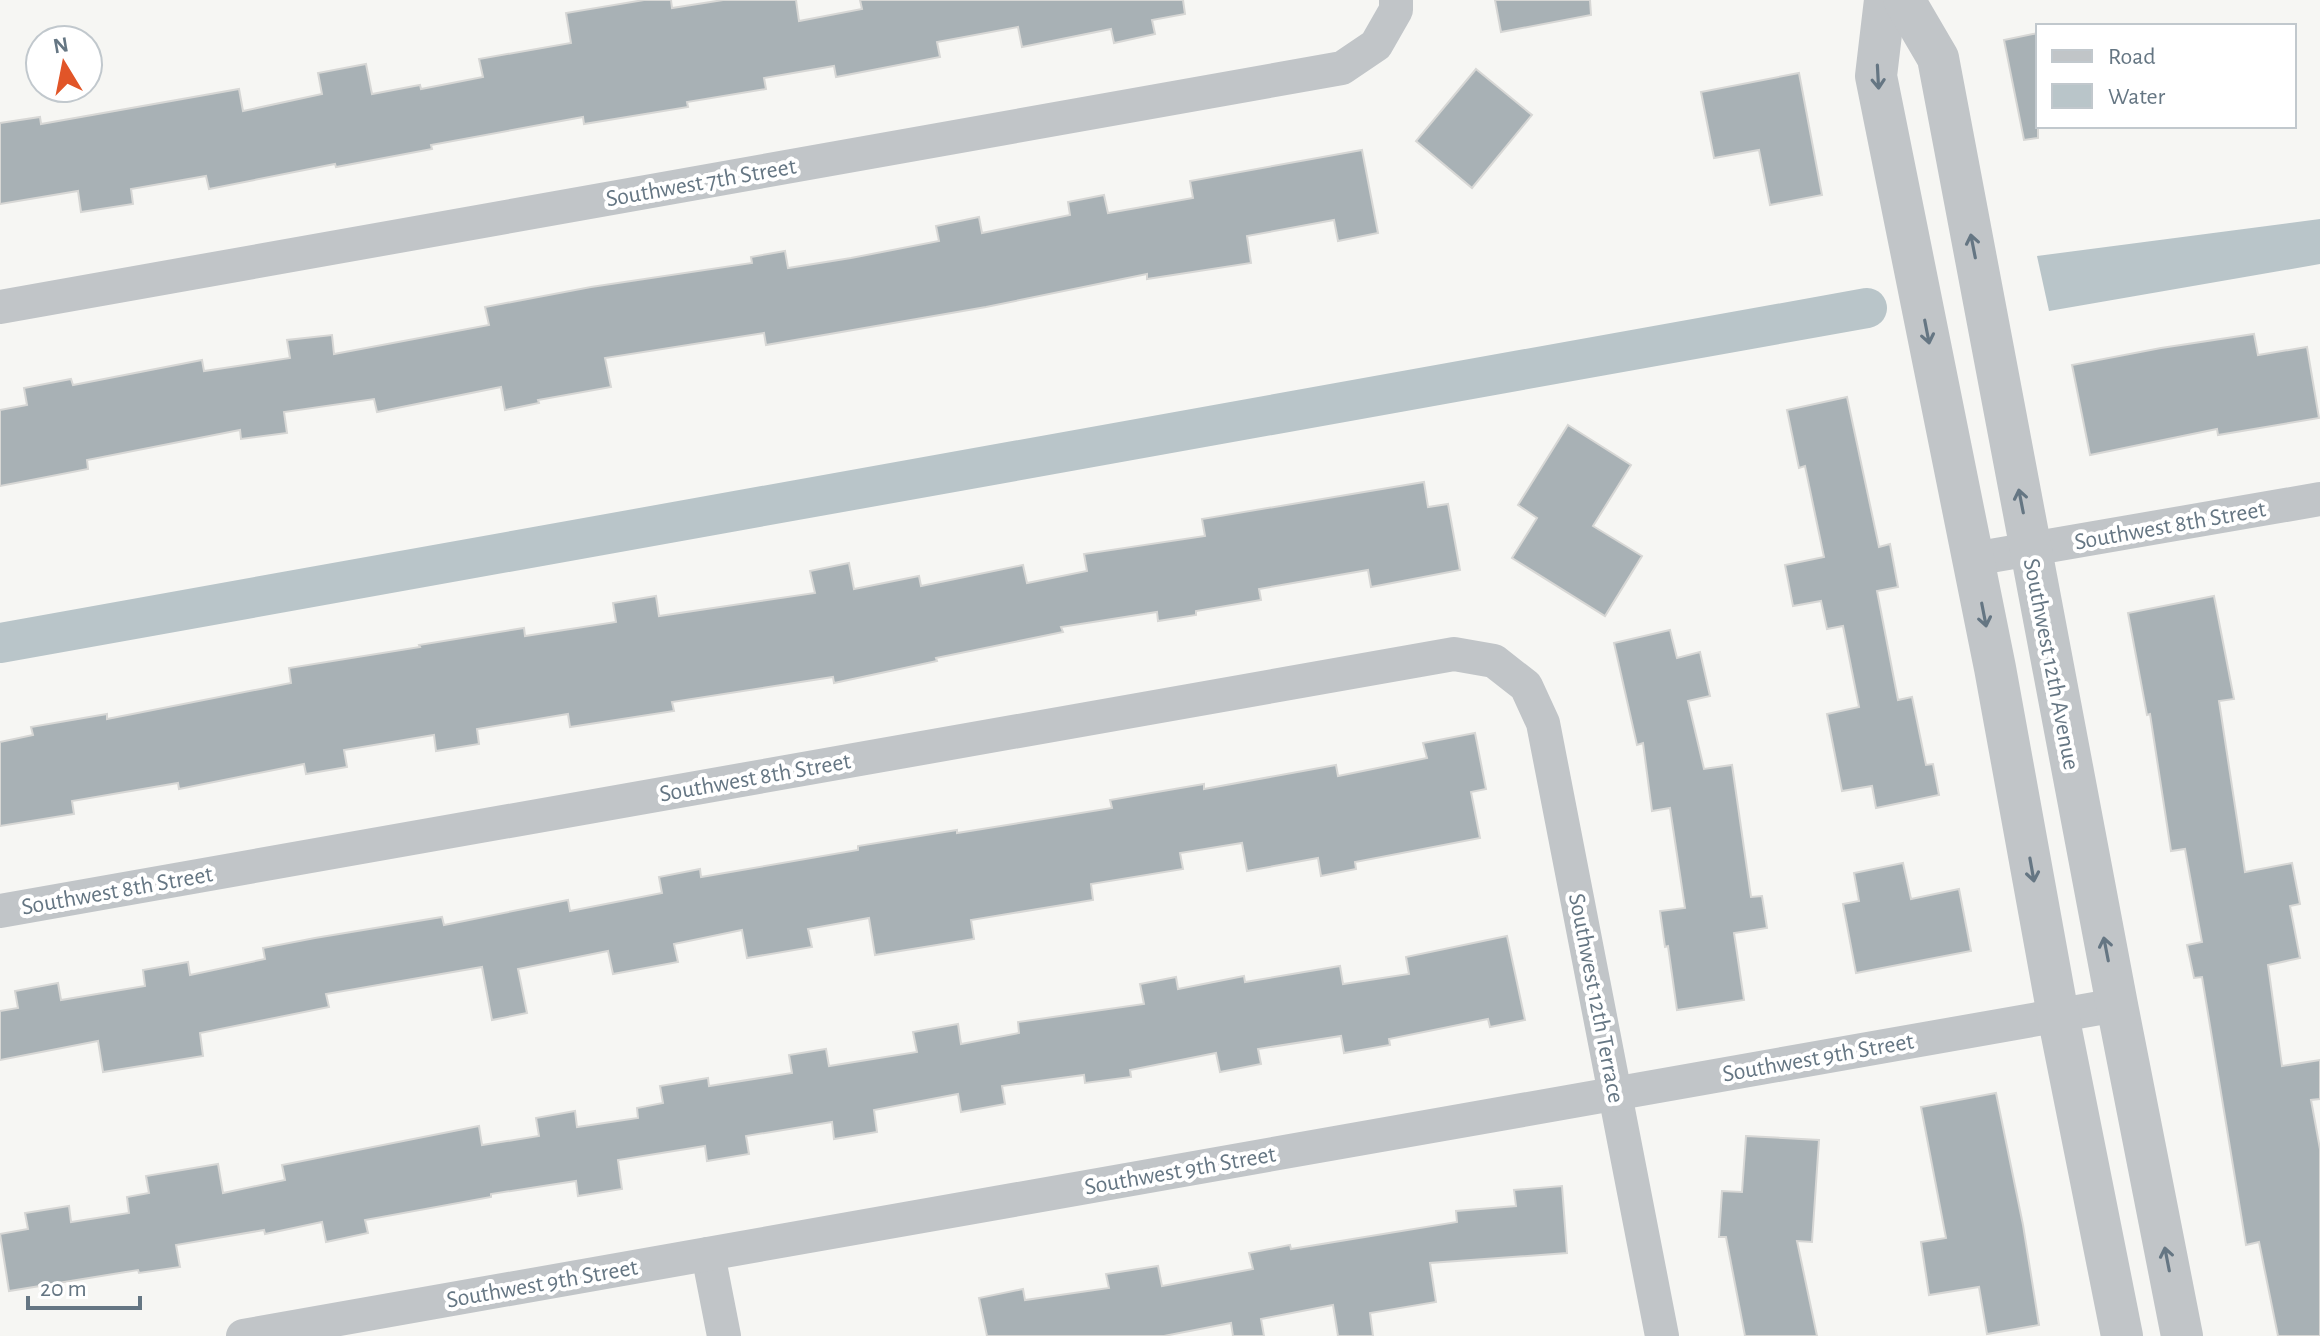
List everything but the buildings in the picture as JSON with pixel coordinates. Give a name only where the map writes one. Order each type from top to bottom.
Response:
[{"type":"street","points":[[1885,0],[1876,76],[1995,668],[2058,1015],[2122,1336]]},
{"type":"street","name":"Southwest 12th Avenue","points":[[1904,0],[1938,58],[2182,1336]]},
{"type":"street","name":"Southwest 7th Street","points":[[0,307],[1342,68],[1376,45],[1391,14]]},
{"type":"street","name":"Southwest 8th Street","points":[[1973,559],[2320,499]]},
{"type":"street","name":"Southwest 8th Street","points":[[0,911],[1454,654],[1494,661],[1507,671]]},
{"type":"street","name":"Southwest 12th Terrace","points":[[1507,671],[1526,686],[1543,723],[1662,1336]]},
{"type":"street","name":"Southwest 9th Street","points":[[243,1336],[2117,1005]]},
{"type":"street","points":[[708,1254],[724,1336]]},
{"type":"water","points":[[2320,219],[2320,264],[2049,311],[2037,256]]},
{"type":"waterway","points":[[0,643],[1867,308]]}]
